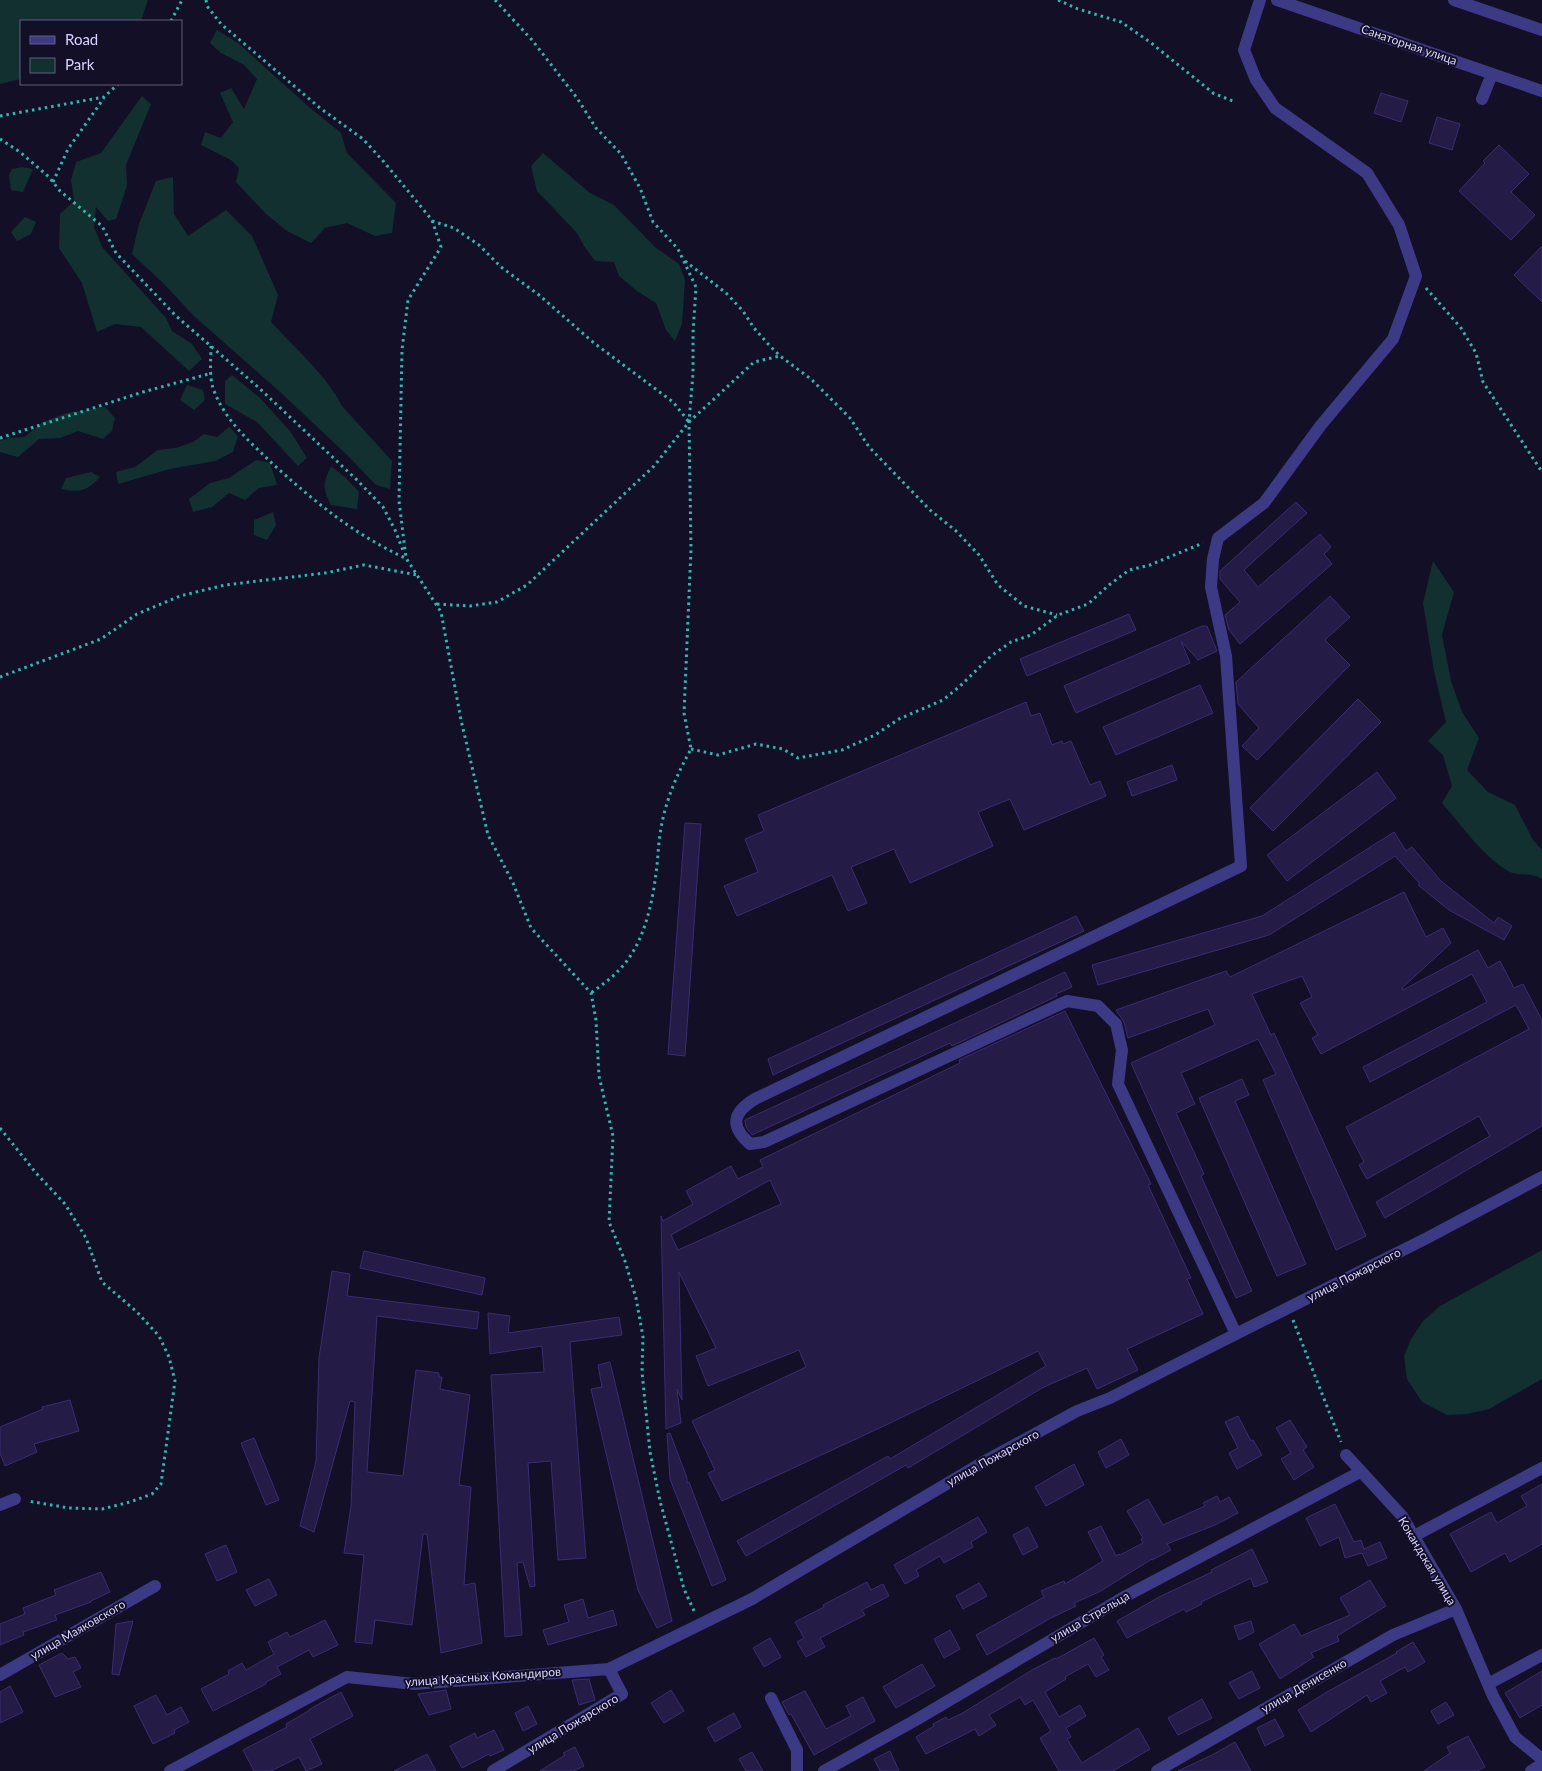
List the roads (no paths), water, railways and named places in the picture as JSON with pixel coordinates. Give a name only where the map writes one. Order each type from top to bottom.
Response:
[{"type":"street","points":[[1236,1334],[1118,1084],[1122,1050],[1116,1024],[1098,1006],[1067,1001],[764,1142],[750,1144],[740,1135],[736,1116],[744,1106],[754,1099],[1241,866],[1226,656],[1211,587],[1213,559],[1218,538],[1264,503],[1321,425],[1393,339],[1416,276],[1399,225],[1367,173],[1276,108],[1256,80],[1244,50],[1260,0]]},
{"type":"street","name":"Санаторная улица","points":[[1277,0],[1542,91]]},
{"type":"street","points":[[1454,0],[1542,30]]},
{"type":"street","points":[[1482,99],[1492,74]]},
{"type":"street","name":"улица Пожарского","points":[[493,1771],[622,1694],[609,1668],[752,1599],[987,1460],[1077,1411],[1110,1398],[1427,1238],[1542,1177]]},
{"type":"street","name":"Кокандская улица","points":[[1346,1455],[1402,1516],[1456,1609],[1488,1684],[1514,1737],[1542,1759]]},
{"type":"street","points":[[1414,1536],[1542,1468]]},
{"type":"street","name":"улица Стрельца","points":[[824,1771],[914,1721],[1126,1596],[1360,1472]]},
{"type":"street","points":[[0,1504],[15,1499]]},
{"type":"street","name":"улица Маяковского","points":[[0,1675],[155,1586]]},
{"type":"street","name":"улица Денисенко","points":[[1157,1771],[1393,1635],[1456,1609]]},
{"type":"street","points":[[1488,1684],[1542,1655]]},
{"type":"street","name":"улица Красных Командиров","points":[[170,1771],[347,1677],[414,1684],[609,1668]]},
{"type":"street","points":[[771,1698],[797,1750],[797,1771]]},
{"type":"street","points":[[1531,1771],[1542,1764]]}]
